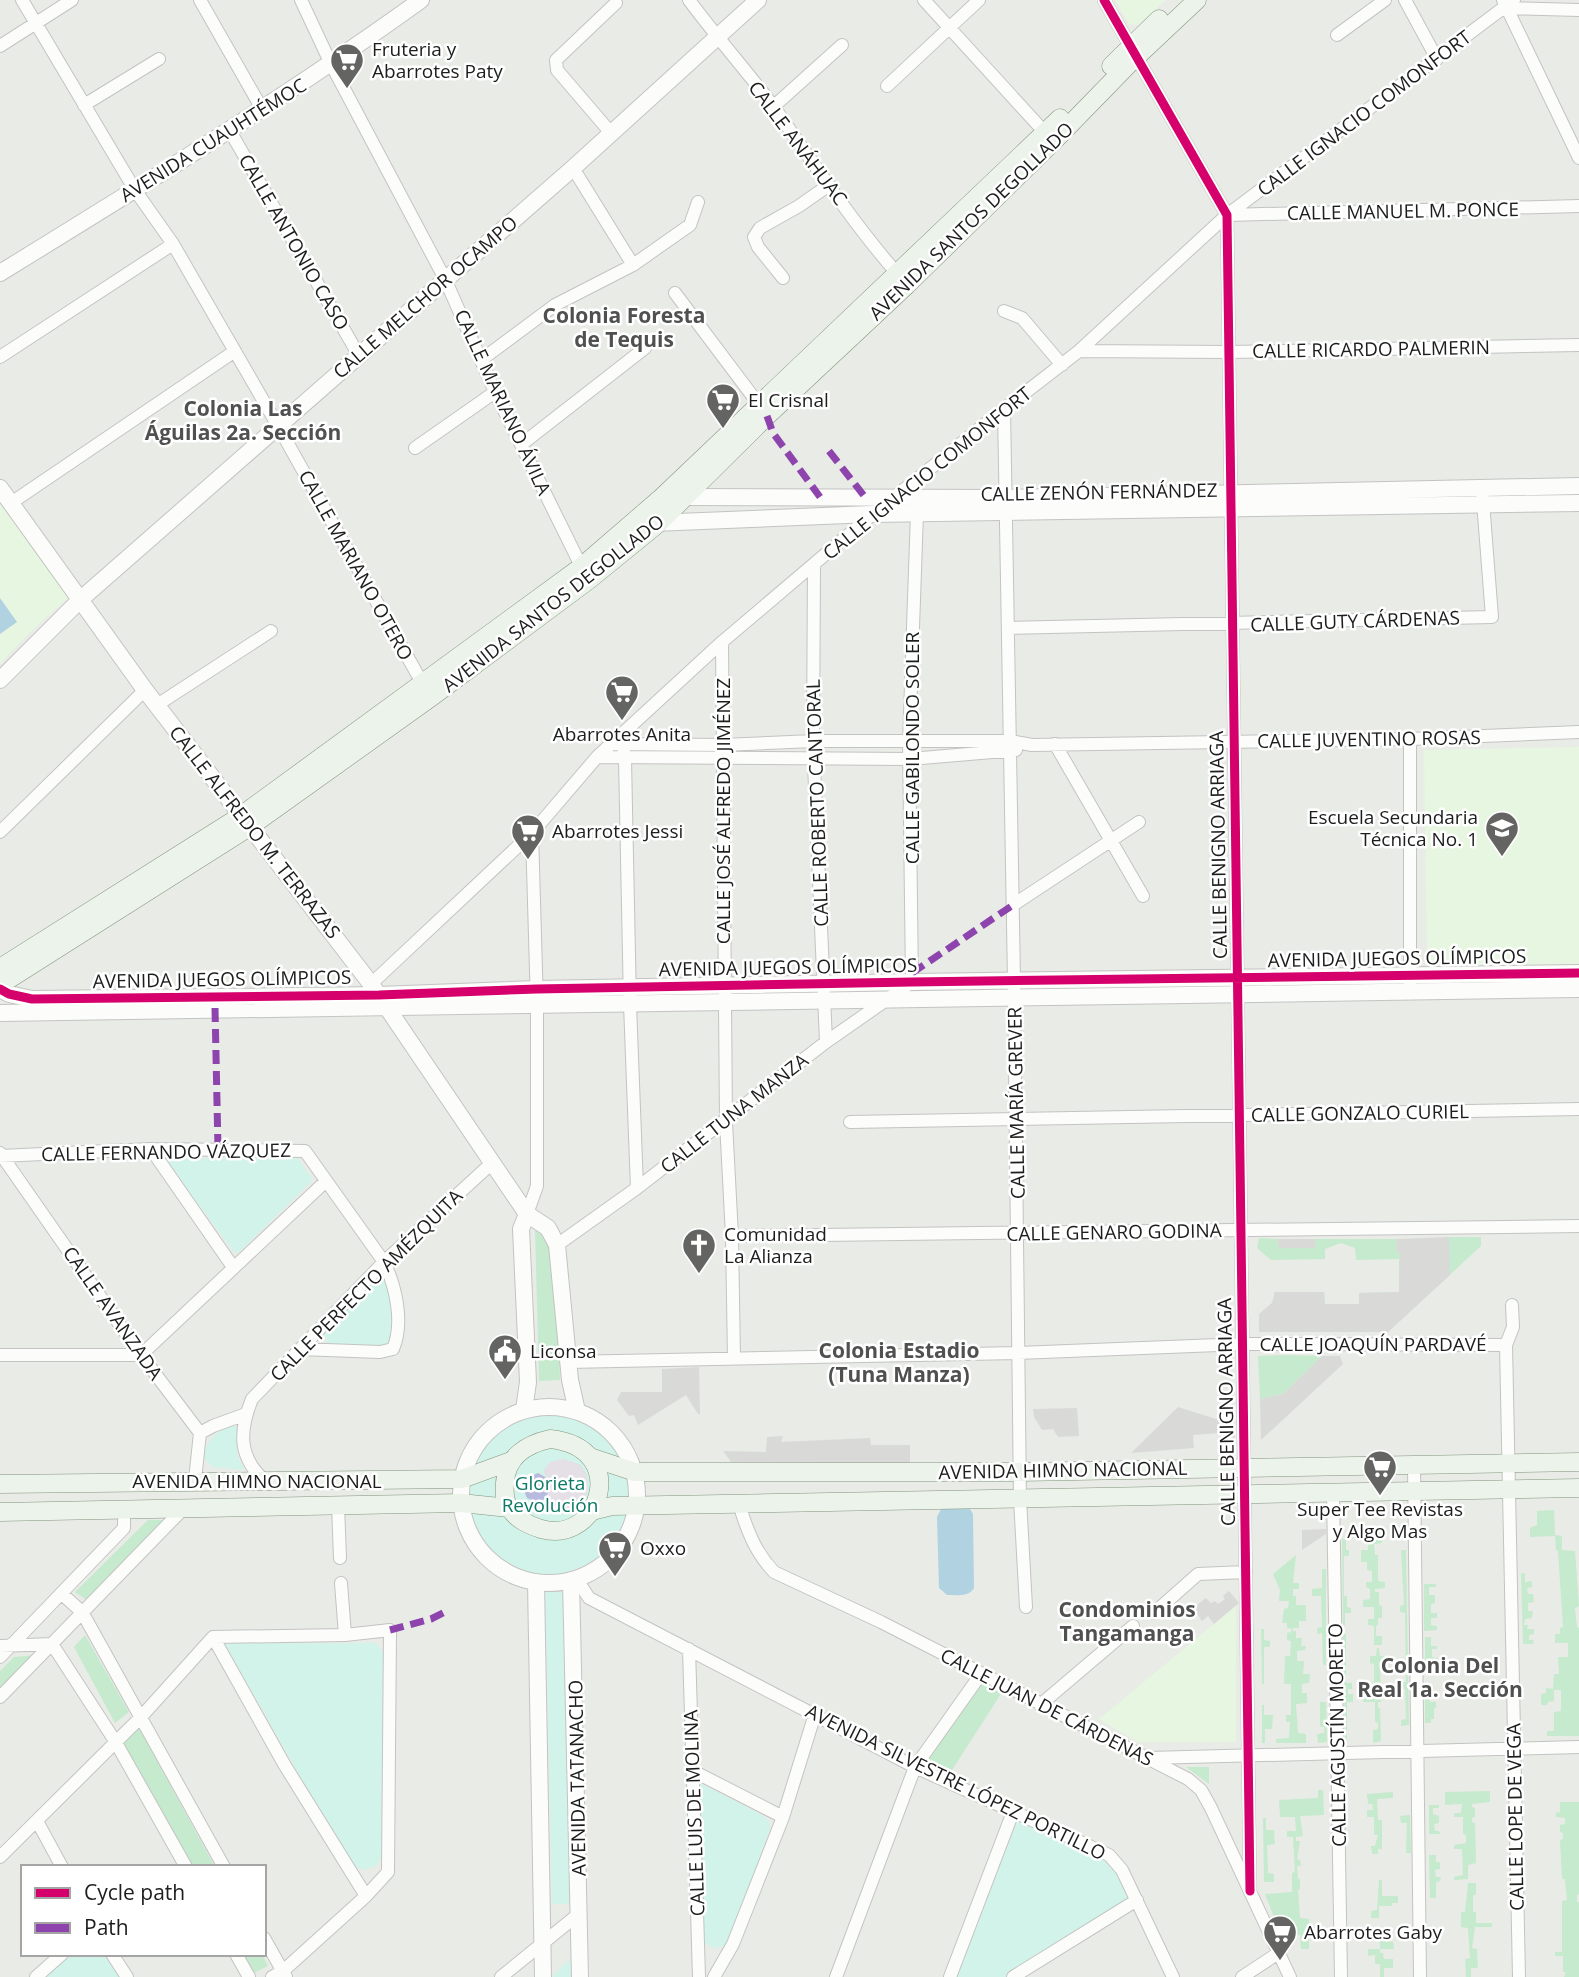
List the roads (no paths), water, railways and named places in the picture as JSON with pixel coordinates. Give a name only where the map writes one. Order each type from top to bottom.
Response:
[{"type":"main road","name":"AVENIDA SANTOS DEGOLLADO","points":[[585,573],[633,523],[763,411],[1050,137],[1134,52],[1179,0]]},
{"type":"main road","name":"AVENIDA SANTOS DEGOLLADO","points":[[1134,52],[1197,0]]},
{"type":"main road","name":"AVENIDA SANTOS DEGOLLADO","points":[[0,987],[247,821],[585,573],[659,523],[763,411]]},
{"type":"main road","name":"AVENIDA SANTOS DEGOLLADO","points":[[0,968],[247,821]]},
{"type":"main road","points":[[565,1440],[590,1457],[598,1471],[600,1487],[597,1503],[582,1521],[552,1532],[528,1525],[509,1508],[504,1493],[505,1476],[511,1461],[522,1450],[535,1442],[565,1440]]},
{"type":"main road","name":"AVENIDA HIMNO NACIONAL","points":[[590,1457],[635,1472],[1020,1472],[1579,1462]]},
{"type":"main road","name":"AVENIDA HIMNO NACIONAL","points":[[0,1484],[462,1479],[511,1461]]},
{"type":"main road","name":"AVENIDA HIMNO NACIONAL","points":[[592,1511],[612,1506],[1579,1488]]},
{"type":"main road","name":"AVENIDA HIMNO NACIONAL","points":[[0,1512],[461,1503],[509,1508]]},
{"type":"street","name":"CALLE MARIANO OTERO","points":[[22,0],[135,190],[173,244],[427,690]]},
{"type":"street","points":[[0,46],[72,0]]},
{"type":"street","points":[[200,0],[262,109]]},
{"type":"street","name":"CALLE MARIANO ÁVILA","points":[[301,0],[331,64],[445,279],[495,392],[585,573]]},
{"type":"street","name":"AVENIDA CUAUHTÉMOC","points":[[0,273],[230,131],[421,0]]},
{"type":"street","name":"CALLE ANÁHUAC","points":[[690,0],[902,279]]},
{"type":"street","name":"CALLE MELCHOR OCAMPO","points":[[0,680],[81,599],[572,169],[758,0]]},
{"type":"street","points":[[924,0],[1050,137]]},
{"type":"street","points":[[887,86],[979,0]]},
{"type":"street","name":"CALLE BENIGNO ARRIAGA","points":[[1104,0],[1227,215],[1250,1891]]},
{"type":"street","points":[[1338,35],[1385,0]]},
{"type":"street","points":[[1405,0],[1437,59]]},
{"type":"street","points":[[611,133],[556,70],[556,60],[616,3]]},
{"type":"street","points":[[1508,3],[1579,10]]},
{"type":"street","points":[[1508,3],[1579,158]]},
{"type":"street","name":"CALLE IGNACIO COMONFORT","points":[[379,995],[532,832],[597,757],[617,744],[722,642],[872,514],[1080,351],[1227,215],[1508,3]]},
{"type":"street","points":[[773,107],[842,45]]},
{"type":"street","points":[[84,105],[159,59]]},
{"type":"street","name":"CALLE ANTONIO CASO","points":[[230,131],[358,354]]},
{"type":"street","points":[[572,169],[633,265]]},
{"type":"street","points":[[783,278],[758,247],[754,237],[760,228],[799,206],[828,185]]},
{"type":"street","points":[[481,360],[555,305],[633,265],[690,225],[698,202]]},
{"type":"street","name":"CALLE MANUEL M. PONCE","points":[[1227,215],[1579,206]]},
{"type":"street","points":[[0,357],[173,244]]},
{"type":"street","points":[[675,293],[763,411]]},
{"type":"street","points":[[1004,311],[1022,318],[1062,365]]},
{"type":"street","name":"CALLE RICARDO PALMERIN","points":[[1080,351],[1229,352],[1579,345]]},
{"type":"street","points":[[522,444],[645,348]]},
{"type":"street","points":[[10,503],[235,351]]},
{"type":"street","points":[[415,448],[495,392]]},
{"type":"street","name":"CALLE MARÍA GREVER","points":[[1004,409],[1020,1499],[1026,1607]]},
{"type":"street","name":"CALLE ZENÓN FERNÁNDEZ","points":[[1483,497],[1579,486]]},
{"type":"street","name":"CALLE ALFREDO M. TERRAZAS","points":[[0,488],[145,690],[379,995],[527,1214]]},
{"type":"street","name":"CALLE ZENÓN FERNÁNDEZ","points":[[662,498],[896,496],[1005,505]]},
{"type":"street","name":"CALLE ZENÓN FERNÁNDEZ","points":[[633,523],[916,513],[1005,505],[1231,500],[1483,497],[1579,503]]},
{"type":"street","name":"CALLE GUTY CÁRDENAS","points":[[1008,628],[1233,625],[1492,617],[1483,497]]},
{"type":"street","name":"CALLE GABILONDO SOLER","points":[[912,982],[909,742],[916,513]]},
{"type":"street","name":"CALLE ROBERTO CANTORAL","points":[[814,564],[813,758],[826,1042]]},
{"type":"street","points":[[157,705],[271,631]]},
{"type":"street","name":"CALLE JOSÉ ALFREDO JIMÉNEZ","points":[[722,642],[726,1122],[732,1236],[734,1359]]},
{"type":"street","points":[[0,831],[145,690]]},
{"type":"street","name":"CALLE JUVENTINO ROSAS","points":[[617,744],[722,745],[813,741],[1010,746],[1410,739],[1579,732]]},
{"type":"street","points":[[1410,739],[1410,983]]},
{"type":"street","points":[[617,744],[625,759],[637,1188]]},
{"type":"street","points":[[1055,744],[1143,896]]},
{"type":"street","name":"CALLE JUVENTINO ROSAS","points":[[597,757],[909,760],[1010,746]]},
{"type":"street","points":[[1013,905],[1139,822]]},
{"type":"street","points":[[524,1410],[528,1382],[521,1229],[537,1186],[537,997],[532,832]]},
{"type":"street","name":"AVENIDA JUEGOS OLÍMPICOS","points":[[630,995],[725,1002],[886,999],[1014,989],[1410,983],[1579,973]]},
{"type":"street","name":"AVENIDA JUEGOS OLÍMPICOS","points":[[0,987],[9,994],[32,999],[379,995],[537,997],[630,995],[724,985],[912,982],[1014,989]]},
{"type":"street","name":"CALLE TUNA MANZA","points":[[556,1245],[726,1122],[826,1042],[912,982]]},
{"type":"street","name":"AVENIDA JUEGOS OLÍMPICOS","points":[[1410,983],[1579,989]]},
{"type":"street","name":"AVENIDA JUEGOS OLÍMPICOS","points":[[0,1013],[379,995]]},
{"type":"street","name":"CALLE GONZALO CURIEL","points":[[850,1122],[1579,1109]]},
{"type":"street","points":[[150,1149],[233,1267]]},
{"type":"street","name":"CALLE FERNANDO VÁZQUEZ","points":[[0,1155],[150,1149],[305,1151],[384,1262],[393,1281],[397,1339],[393,1349],[380,1352],[300,1349]]},
{"type":"street","name":"CALLE AVANZADA","points":[[0,1155],[141,1355],[200,1433]]},
{"type":"street","name":"CALLE PERFECTO AMÉZQUITA","points":[[246,1414],[252,1399],[384,1262],[493,1162]]},
{"type":"street","points":[[0,1355],[141,1355],[326,1181]]},
{"type":"street","points":[[527,1214],[548,1228],[556,1245],[568,1362],[578,1411]]},
{"type":"street","name":"CALLE GENARO GODINA","points":[[732,1236],[1579,1226]]},
{"type":"street","name":"CALLE LOPE DE VEGA","points":[[1512,1305],[1513,1327],[1506,1345],[1519,1977]]},
{"type":"street","name":"CALLE JOAQUÍN PARDAVÉ","points":[[568,1362],[1018,1353],[1243,1344],[1506,1345]]},
{"type":"street","points":[[554,1406],[578,1411],[606,1426],[624,1446],[635,1472],[638,1506],[632,1528],[616,1553],[593,1572],[574,1579],[536,1582],[508,1573],[485,1556],[468,1532],[461,1503],[462,1479],[476,1445],[497,1423],[524,1410],[554,1406]]},
{"type":"street","points":[[195,1480],[200,1433],[246,1414]]},
{"type":"street","points":[[246,1414],[242,1433],[244,1447],[253,1470],[265,1481]]},
{"type":"street","points":[[1414,1465],[1420,1977]]},
{"type":"street","name":"CALLE AGUSTÍN MORETO","points":[[1333,1493],[1341,1977]]},
{"type":"street","name":"CALLE JUAN DE CÁRDENAS","points":[[739,1504],[748,1534],[762,1560],[774,1572],[1176,1772],[1201,1790],[1290,1977]]},
{"type":"street","points":[[338,1506],[340,1558]]},
{"type":"street","points":[[0,1698],[183,1509]]},
{"type":"street","points":[[0,1657],[5,1646],[62,1594],[124,1528],[124,1516],[119,1510]]},
{"type":"street","points":[[1154,1613],[1198,1574],[1246,1572]]},
{"type":"street","name":"AVENIDA TATANACHO","points":[[574,1579],[580,1977]]},
{"type":"street","name":"AVENIDA SILVESTRE LÓPEZ PORTILLO","points":[[574,1579],[589,1598],[915,1767],[1109,1855],[1122,1870],[1173,1977]]},
{"type":"street","name":"AVENIDA TATANACHO","points":[[536,1582],[543,1977]]},
{"type":"street","points":[[341,1583],[345,1635]]},
{"type":"street","points":[[62,1594],[82,1612],[224,1865]]},
{"type":"street","points":[[1040,1705],[1133,1626]]},
{"type":"street","points":[[0,1857],[141,1717],[213,1637],[345,1635],[390,1630],[387,1872],[366,1896],[280,1975],[266,1943]]},
{"type":"street","points":[[213,1637],[284,1764],[366,1896]]},
{"type":"street","points":[[5,1646],[52,1644]]},
{"type":"street","points":[[52,1644],[115,1741],[185,1865]]},
{"type":"street","name":"CALLE LUIS DE MOLINA","points":[[689,1649],[699,1977]]},
{"type":"street","points":[[836,1977],[915,1767],[981,1674]]},
{"type":"street","points":[[714,1977],[733,1944],[783,1817],[815,1714]]},
{"type":"street","points":[[1145,1758],[1579,1747]]},
{"type":"street","points":[[693,1771],[783,1817]]},
{"type":"street","points":[[950,1977],[1013,1812]]},
{"type":"street","points":[[37,1821],[61,1865]]},
{"type":"street","points":[[1013,1977],[1137,1900]]},
{"type":"street","points":[[501,1977],[580,1913]]},
{"type":"street","points":[[1242,1977],[1280,1952]]},
{"type":"street","points":[[36,1977],[60,1956]]},
{"type":"street","points":[[113,1956],[127,1977]]},
{"type":"street","points":[[237,1956],[249,1977]]},
{"type":"place","name":"Fruteria y Abarrotes Paty","points":[[347,90]]},
{"type":"place","name":"El Crisnal","points":[[723,430]]},
{"type":"place","name":"Abarrotes Anita","points":[[622,722]]},
{"type":"place","name":"Escuela Secundaria Técnica No. 1","points":[[1502,858]]},
{"type":"place","name":"Abarrotes Jessi","points":[[528,861]]},
{"type":"place","name":"Comunidad La Alianza","points":[[699,1275]]},
{"type":"place","name":"Liconsa","points":[[505,1381]]},
{"type":"place","name":"Super Tee Revistas y Algo Mas","points":[[1380,1497]]},
{"type":"place","name":"Oxxo","points":[[615,1578]]},
{"type":"place","name":"Abarrotes Gaby","points":[[1280,1962]]},
{"type":"district","name":"Colonia Foresta de Tequis","points":[[624,328]]},
{"type":"district","name":"Colonia Las Águilas 2a. Sección","points":[[243,421]]},
{"type":"district","name":"Colonia Estadio (Tuna Manza)","points":[[899,1363]]},
{"type":"district","name":"Condominios Tangamanga","points":[[1127,1622]]},
{"type":"district","name":"Colonia Del Real 1a. Sección","points":[[1440,1678]]},
{"type":"park label","name":"Glorieta Revolución","points":[[550,1494]]}]
